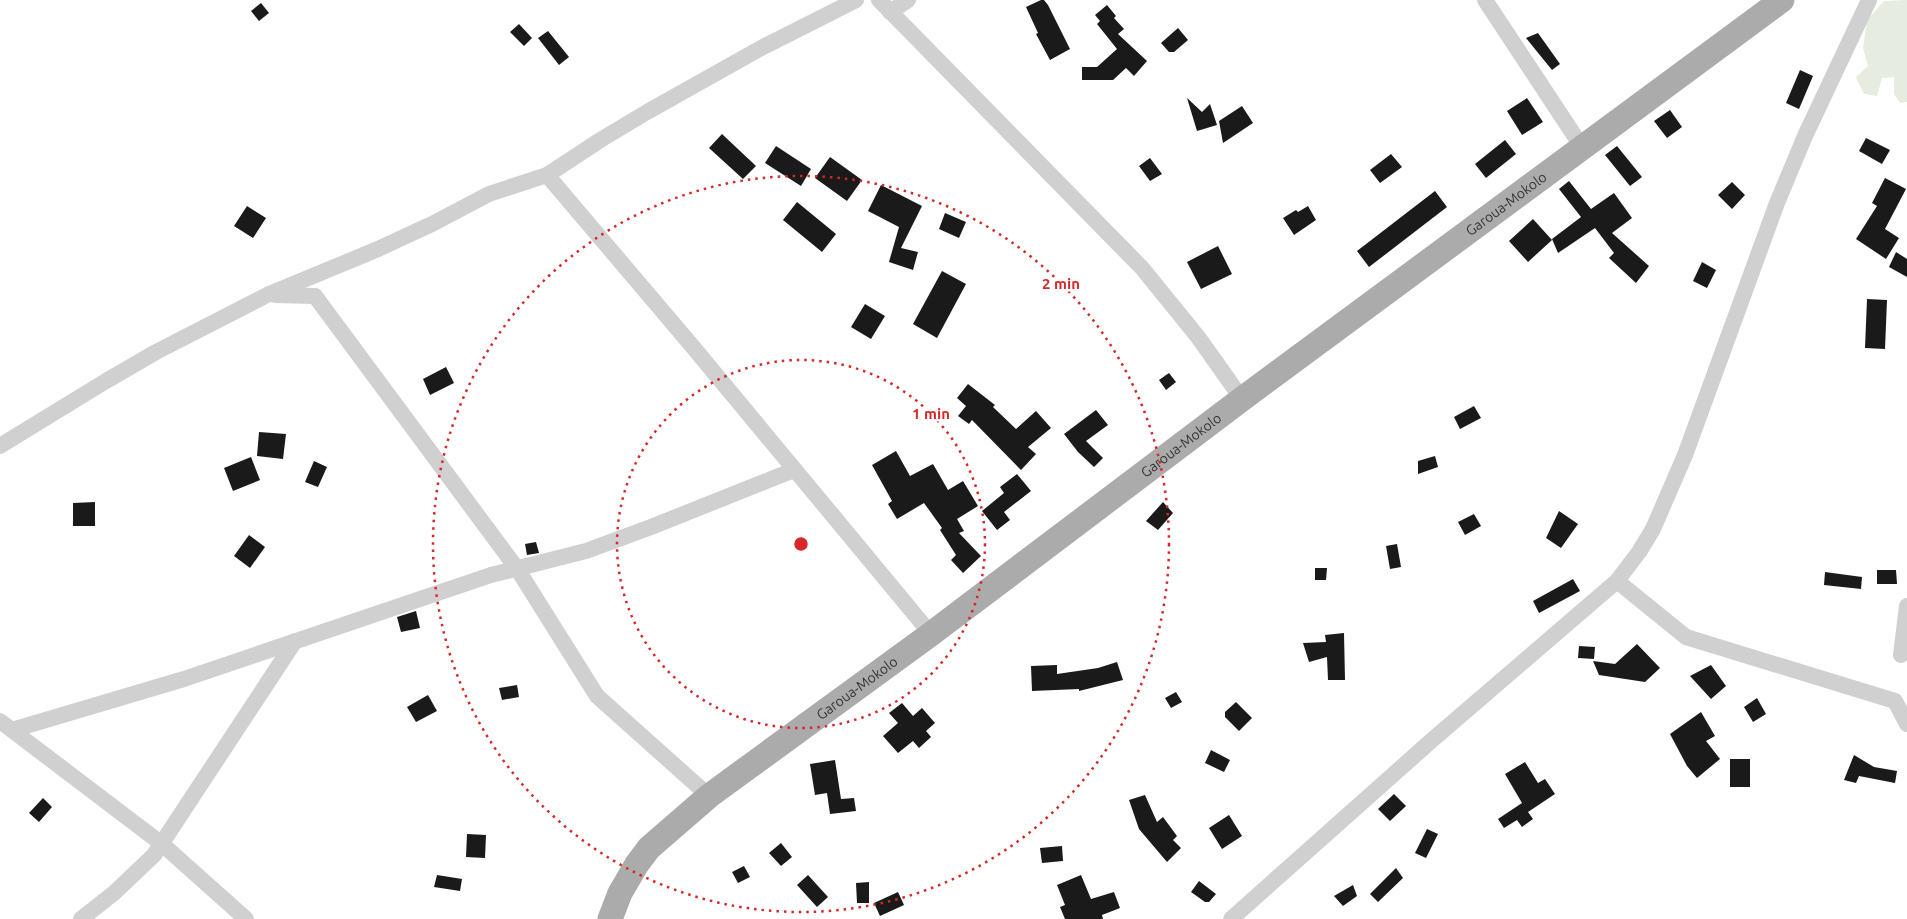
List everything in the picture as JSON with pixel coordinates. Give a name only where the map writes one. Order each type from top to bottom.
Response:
[{"type":"main road","name":"Garoua-Mokolo","points":[[610,919],[620,893],[649,848],[709,796],[931,634],[1242,399],[1782,0]]},
{"type":"street","points":[[0,446],[156,352],[267,295],[378,249],[490,194],[547,175],[602,138],[647,112],[763,47],[856,0]]},
{"type":"street","points":[[884,6],[908,0]]},
{"type":"street","points":[[1485,0],[1582,147]]},
{"type":"street","points":[[1230,919],[1431,741],[1616,581],[1639,552],[1653,529],[1684,455],[1777,203],[1805,136],[1869,0]]},
{"type":"street","points":[[884,6],[1142,268],[1198,337],[1242,399]]},
{"type":"street","points":[[547,175],[931,634]]},
{"type":"street","points":[[267,295],[315,296],[518,570],[596,696],[709,796]]},
{"type":"street","points":[[6,726],[184,679],[491,576],[586,551],[652,527],[794,470]]},
{"type":"street","points":[[1616,581],[1686,637],[1895,702],[1907,724]]},
{"type":"street","points":[[1907,606],[1901,656],[1907,650]]},
{"type":"street","points":[[81,919],[145,865],[162,844],[295,641]]},
{"type":"street","points":[[6,726],[162,844],[246,919]]},
{"type":"shaded area","points":[[1907,0],[1907,102],[1900,103],[1894,94],[1894,77],[1882,78],[1877,96],[1864,94],[1856,77],[1868,66],[1863,48],[1867,20],[1884,1]]},
{"type":"building","points":[[1044,0],[1048,5],[1070,49],[1050,60],[1036,34],[1038,33],[1026,7]]},
{"type":"building","points":[[261,3],[269,13],[259,21],[251,11]]},
{"type":"building","points":[[1107,5],[1116,16],[1114,18],[1124,29],[1118,34],[1147,61],[1134,76],[1126,68],[1113,80],[1082,80],[1082,67],[1097,67],[1117,49],[1097,24],[1100,21],[1095,15]]},
{"type":"building","points":[[519,24],[532,38],[524,46],[510,32]]},
{"type":"building","points":[[1178,28],[1188,40],[1174,52],[1169,52],[1161,43]]},
{"type":"building","points":[[548,31],[569,57],[559,65],[538,38]]},
{"type":"building","points":[[1538,33],[1560,64],[1552,70],[1526,38]]},
{"type":"building","points":[[1800,70],[1813,76],[1799,109],[1786,103]]},
{"type":"building","points":[[1187,98],[1202,112],[1210,104],[1217,125],[1197,131]]},
{"type":"building","points":[[1527,98],[1543,122],[1522,135],[1507,111]]},
{"type":"building","points":[[1242,106],[1253,123],[1223,143],[1219,121]]},
{"type":"building","points":[[1670,110],[1682,127],[1667,138],[1654,121]]},
{"type":"building","points":[[722,134],[756,166],[743,179],[709,148]]},
{"type":"building","points":[[1866,138],[1890,150],[1882,164],[1859,151]]},
{"type":"building","points":[[1505,140],[1516,154],[1486,178],[1475,164]]},
{"type":"building","points":[[776,146],[811,169],[801,186],[765,163]]},
{"type":"building","points":[[1617,146],[1642,177],[1630,186],[1605,155]]},
{"type":"building","points":[[1391,154],[1402,167],[1380,183],[1370,170]]},
{"type":"building","points":[[830,157],[862,180],[847,201],[815,178]]},
{"type":"building","points":[[1150,158],[1162,174],[1150,181],[1139,166]]},
{"type":"building","points":[[1885,178],[1906,189],[1885,229],[1899,238],[1886,259],[1856,239],[1877,206],[1872,203]]},
{"type":"building","points":[[1569,181],[1591,209],[1614,193],[1632,218],[1612,233],[1649,266],[1636,283],[1609,258],[1614,253],[1595,228],[1558,253],[1552,239],[1581,217],[1559,189]]},
{"type":"building","points":[[1732,182],[1745,195],[1732,209],[1718,195]]},
{"type":"building","points":[[881,185],[922,206],[901,248],[918,252],[913,270],[889,262],[899,227],[868,211]]},
{"type":"building","points":[[1435,191],[1447,207],[1369,267],[1357,251]]},
{"type":"building","points":[[797,202],[836,234],[822,252],[783,220]]},
{"type":"building","points":[[247,206],[266,218],[253,238],[234,226]]},
{"type":"building","points":[[1308,206],[1316,220],[1294,235],[1283,218],[1296,210],[1298,212]]},
{"type":"building","points":[[945,213],[966,222],[959,238],[939,229]]},
{"type":"building","points":[[1533,219],[1552,240],[1528,262],[1509,241]]},
{"type":"building","points":[[1218,246],[1232,274],[1201,289],[1187,262]]},
{"type":"building","points":[[1896,252],[1907,259],[1907,277],[1889,267]]},
{"type":"building","points":[[1702,262],[1716,270],[1707,288],[1693,281]]},
{"type":"building","points":[[942,271],[966,284],[937,338],[913,324]]},
{"type":"building","points":[[1867,299],[1887,300],[1885,349],[1865,348]]},
{"type":"building","points":[[865,304],[885,316],[871,339],[851,327]]},
{"type":"building","points":[[446,367],[454,383],[430,395],[423,379]]},
{"type":"building","points":[[1169,373],[1176,382],[1166,390],[1159,380]]},
{"type":"building","points":[[968,384],[995,405],[993,407],[1016,429],[1036,411],[1051,428],[1028,447],[1036,454],[1021,470],[972,420],[969,424],[958,416],[966,406],[957,398]]},
{"type":"building","points":[[1474,406],[1481,418],[1460,429],[1454,417]]},
{"type":"building","points":[[1096,410],[1108,425],[1086,441],[1103,458],[1094,467],[1078,452],[1064,434]]},
{"type":"building","points":[[259,432],[286,434],[283,459],[257,456]]},
{"type":"building","points":[[896,451],[910,476],[933,464],[948,490],[963,481],[978,506],[957,519],[964,531],[959,533],[981,556],[963,573],[951,560],[956,555],[940,530],[942,528],[924,503],[897,519],[888,504],[892,501],[872,465]]},
{"type":"building","points":[[1435,456],[1438,467],[1418,474],[1418,461]]},
{"type":"building","points":[[251,457],[260,480],[233,491],[224,468]]},
{"type":"building","points":[[314,461],[327,467],[318,487],[305,482]]},
{"type":"building","points":[[1017,474],[1031,491],[1004,512],[1010,520],[997,530],[982,511],[1004,493],[1000,487]]},
{"type":"building","points":[[95,502],[95,526],[73,526],[73,503]]},
{"type":"building","points":[[1163,502],[1173,513],[1158,530],[1146,521]]},
{"type":"building","points":[[1559,511],[1578,524],[1561,548],[1546,538]]},
{"type":"building","points":[[1474,514],[1481,526],[1465,535],[1458,522]]},
{"type":"building","points":[[249,535],[265,547],[250,568],[234,556]]},
{"type":"building","points":[[536,542],[539,553],[527,555],[525,544]]},
{"type":"building","points":[[1397,544],[1401,567],[1390,569],[1386,546]]},
{"type":"building","points":[[1315,568],[1327,568],[1326,580],[1315,580]]},
{"type":"building","points":[[1877,570],[1896,570],[1897,584],[1877,584]]},
{"type":"building","points":[[1825,572],[1862,577],[1861,589],[1824,585]]},
{"type":"building","points":[[1573,579],[1580,591],[1539,613],[1533,601]]},
{"type":"building","points":[[416,611],[420,628],[401,632],[397,617]]},
{"type":"building","points":[[1344,633],[1345,680],[1328,680],[1327,657],[1309,662],[1303,643],[1326,642],[1325,635]]},
{"type":"building","points":[[1637,644],[1660,668],[1645,682],[1599,675],[1593,661],[1615,664]]},
{"type":"building","points":[[1579,646],[1595,647],[1594,659],[1578,658]]},
{"type":"building","points":[[1117,662],[1123,680],[1079,691],[1079,689],[1032,691],[1031,666],[1057,665],[1057,674],[1098,668]]},
{"type":"building","points":[[1711,665],[1726,686],[1711,699],[1690,676]]},
{"type":"building","points":[[517,685],[519,697],[502,700],[499,688]]},
{"type":"building","points":[[1176,692],[1182,702],[1171,708],[1165,698]]},
{"type":"building","points":[[428,695],[437,711],[416,722],[407,707]]},
{"type":"building","points":[[1757,698],[1766,714],[1753,722],[1744,707]]},
{"type":"building","points":[[1236,702],[1252,718],[1239,731],[1225,717],[1225,712]]},
{"type":"building","points":[[902,703],[913,716],[922,708],[935,723],[926,731],[931,737],[919,748],[913,741],[898,753],[883,736],[898,723],[889,713]]},
{"type":"building","points":[[1701,712],[1715,736],[1706,741],[1720,759],[1697,778],[1687,766],[1670,734]]},
{"type":"building","points":[[1211,750],[1230,760],[1224,772],[1205,763]]},
{"type":"building","points":[[1854,755],[1874,767],[1897,771],[1895,783],[1859,776],[1856,783],[1844,780]]},
{"type":"building","points":[[1730,759],[1750,759],[1750,787],[1730,787]]},
{"type":"building","points":[[835,760],[841,799],[854,798],[856,811],[830,814],[827,793],[815,795],[810,764]]},
{"type":"building","points":[[1525,762],[1538,783],[1545,779],[1555,794],[1528,812],[1533,819],[1522,827],[1517,820],[1504,828],[1498,819],[1522,803],[1505,774]]},
{"type":"building","points":[[1394,794],[1406,806],[1390,821],[1378,809]]},
{"type":"building","points":[[1145,795],[1157,822],[1163,817],[1177,836],[1173,840],[1181,848],[1167,862],[1139,829],[1129,800]]},
{"type":"building","points":[[43,798],[52,807],[39,822],[29,813]]},
{"type":"building","points":[[1229,815],[1242,836],[1222,849],[1209,828]]},
{"type":"building","points":[[1427,829],[1438,834],[1426,858],[1415,853]]},
{"type":"building","points":[[467,834],[486,835],[485,858],[466,857]]},
{"type":"building","points":[[781,843],[792,857],[781,866],[769,853]]},
{"type":"building","points":[[1062,846],[1063,861],[1042,863],[1040,848]]},
{"type":"building","points":[[744,866],[750,877],[738,883],[732,872]]},
{"type":"building","points":[[1396,868],[1403,878],[1378,902],[1370,894]]},
{"type":"building","points":[[437,875],[462,879],[460,891],[434,887]]},
{"type":"building","points":[[808,875],[828,897],[817,907],[797,885]]},
{"type":"building","points":[[1081,875],[1091,899],[1114,892],[1120,908],[1102,915],[1103,919],[1065,919],[1060,907],[1065,905],[1057,885]]},
{"type":"building","points":[[1199,881],[1216,894],[1209,902],[1205,902],[1191,892]]},
{"type":"building","points":[[869,882],[869,903],[857,903],[856,883]]},
{"type":"building","points":[[1353,885],[1357,896],[1343,906],[1334,896]]},
{"type":"building","points":[[898,892],[904,905],[880,916],[874,903]]}]
